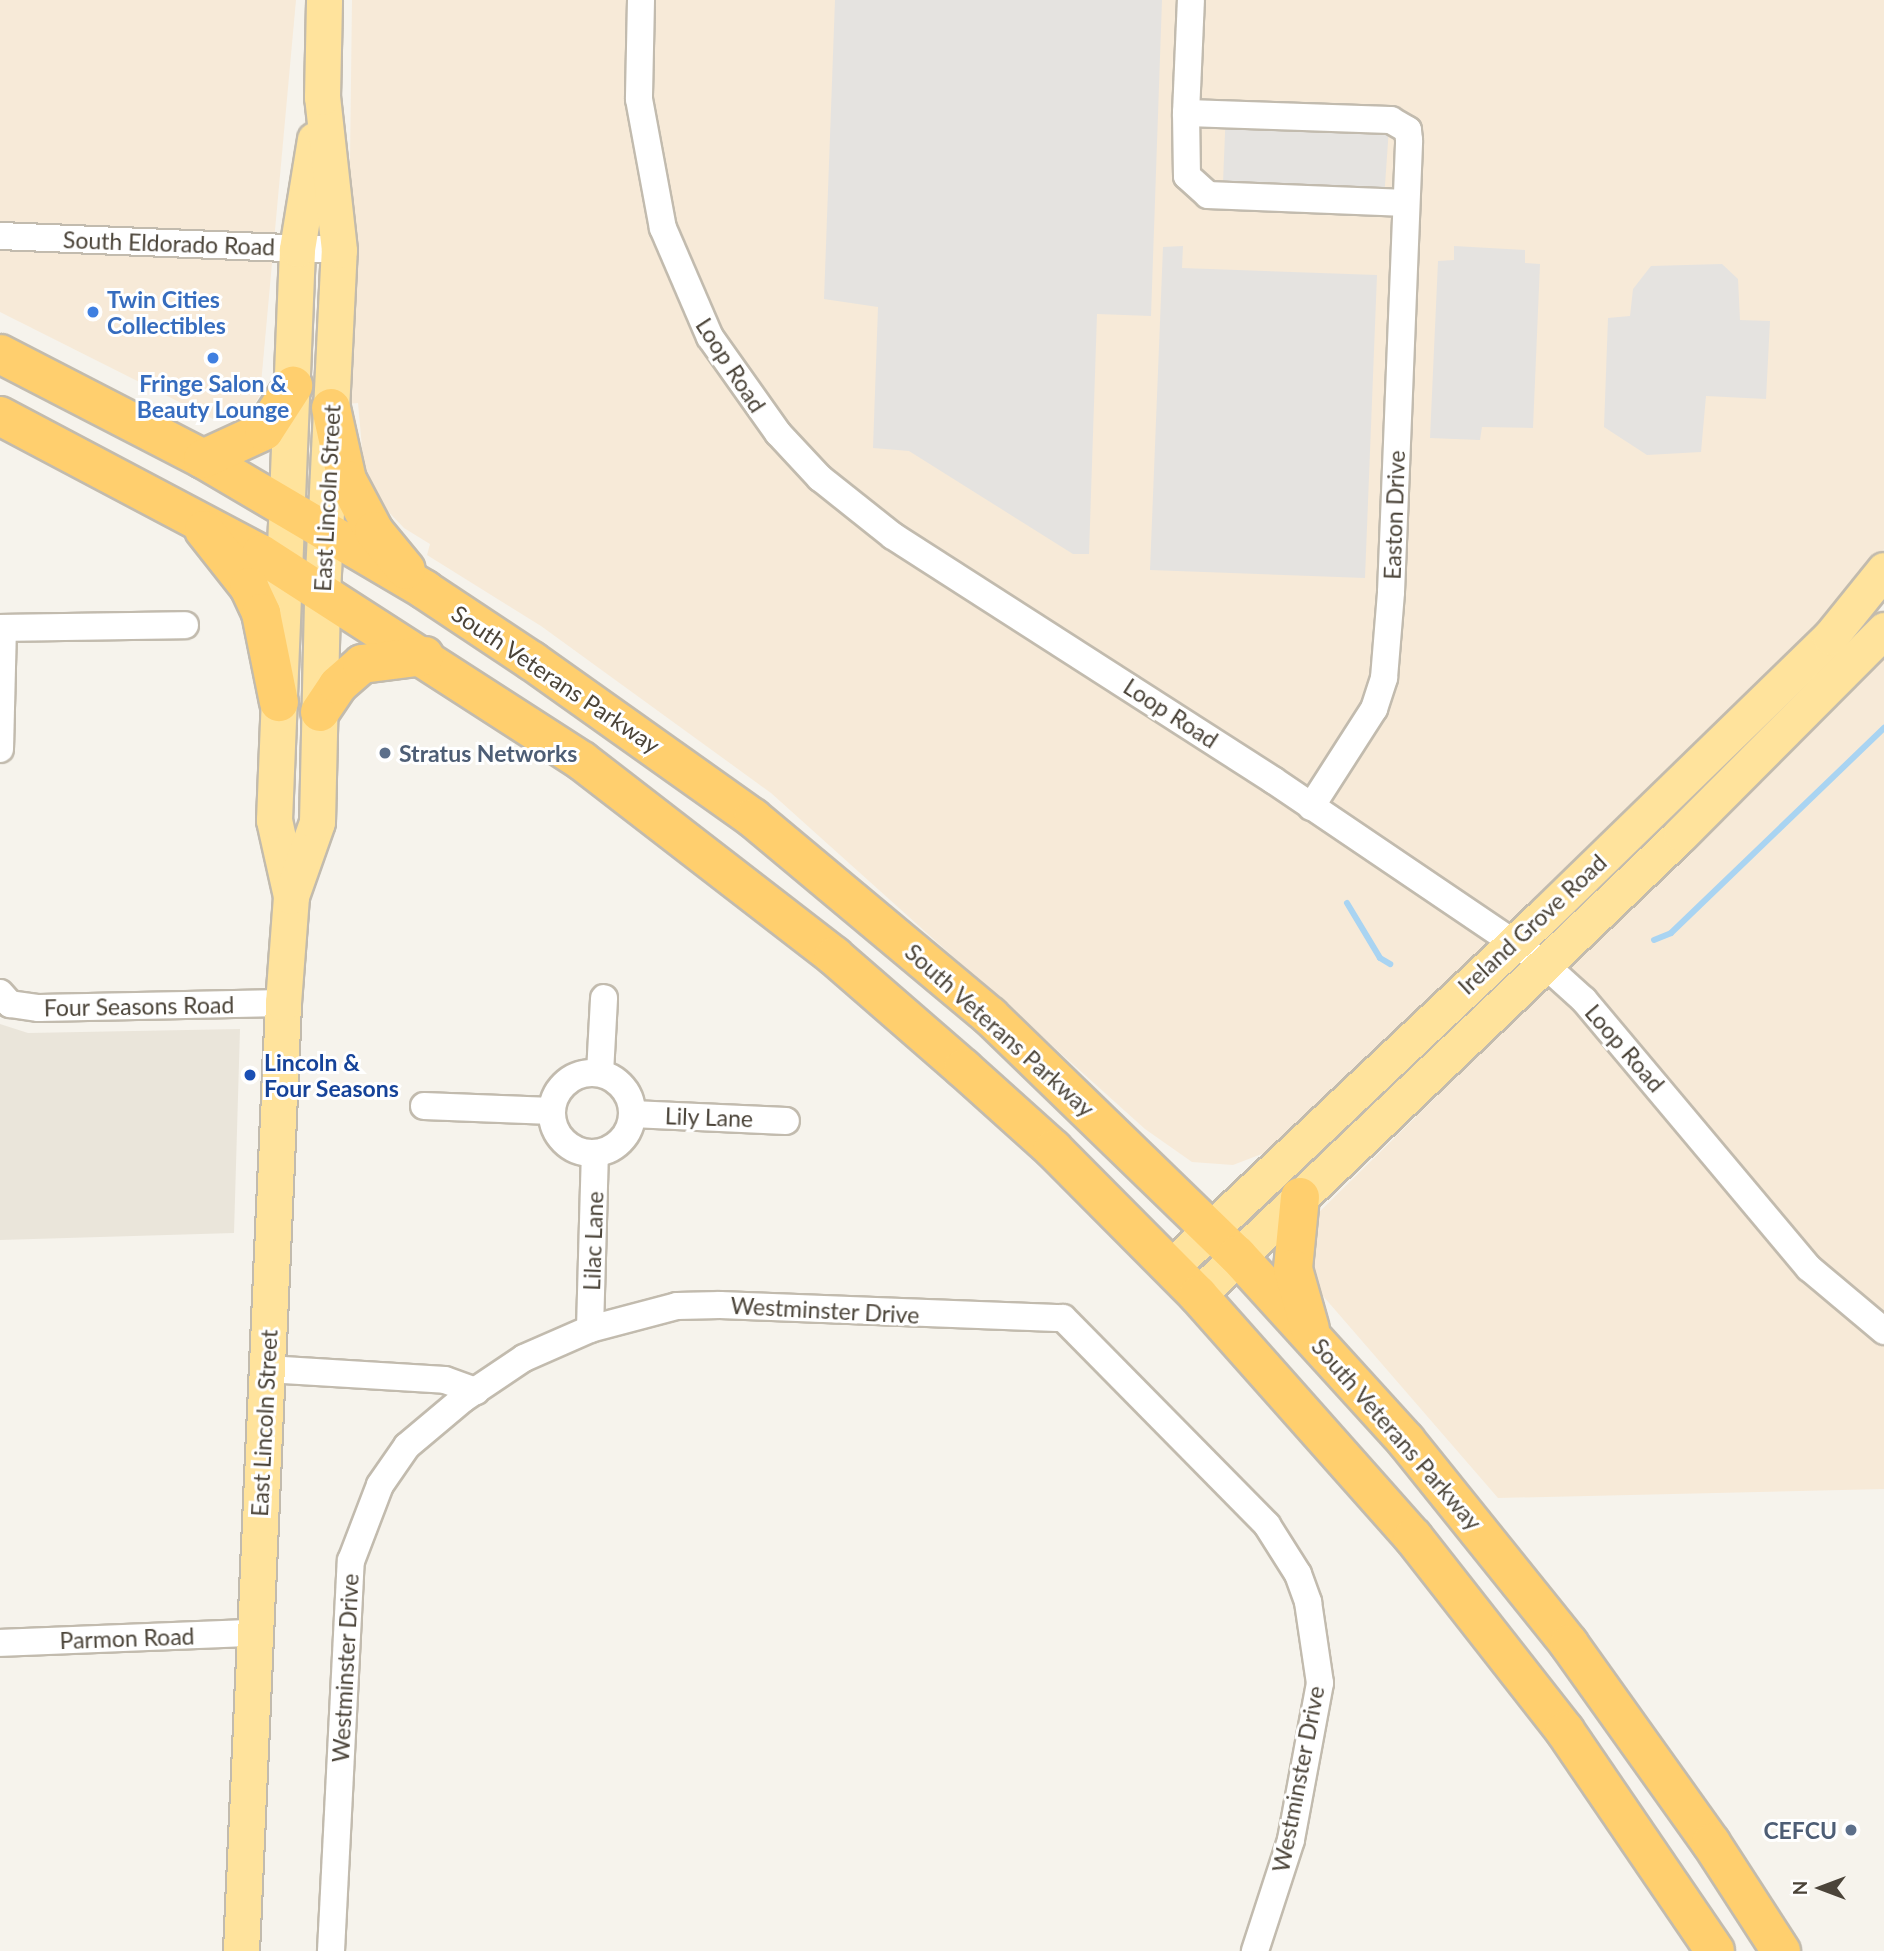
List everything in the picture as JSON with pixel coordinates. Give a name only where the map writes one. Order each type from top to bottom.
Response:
[{"type":"highway","name":"South Veterans Parkway","points":[[0,354],[203,459],[425,590],[644,738],[803,858],[990,1016],[1211,1228],[1312,1335],[1406,1441],[1544,1610],[1711,1843],[1781,1951]]},
{"type":"highway","points":[[203,459],[264,430],[293,386]]},
{"type":"highway","points":[[331,408],[347,480],[360,508],[425,590]]},
{"type":"highway","points":[[0,416],[192,515],[286,571],[424,656],[644,806],[834,956],[1053,1149],[1198,1294],[1413,1537],[1565,1731],[1715,1951]]},
{"type":"highway","points":[[192,515],[249,587],[268,632],[279,702]]},
{"type":"highway","points":[[320,712],[338,685],[362,664],[424,656]]},
{"type":"highway","points":[[1300,1197],[1293,1269],[1312,1335]]},
{"type":"main road","name":"East Lincoln Street","points":[[241,1951],[283,1003],[291,896],[317,822],[322,594],[339,250],[322,97],[324,0]]},
{"type":"main road","name":"East Lincoln Street","points":[[291,896],[274,820],[297,248],[322,97]]},
{"type":"main road","name":"Ireland Grove Road","points":[[1170,1268],[1830,636],[1884,570]]},
{"type":"main road","name":"Ireland Grove Road","points":[[1198,1294],[1701,814],[1884,631]]},
{"type":"street","name":"Loop Road","points":[[641,0],[639,99],[663,228],[710,337],[757,408],[820,478],[892,536],[1514,940],[1543,963],[1592,1010],[1809,1268],[1884,1331]]},
{"type":"street","points":[[1191,0],[1186,113],[1187,176],[1208,195],[1406,203]]},
{"type":"street","name":"Easton Drive","points":[[1186,113],[1400,123],[1408,130],[1384,677],[1374,709],[1311,807]]},
{"type":"street","name":"South Eldorado Road","points":[[0,236],[339,250]]},
{"type":"street","points":[[0,750],[2,628],[184,625]]},
{"type":"street","name":"Four Seasons Road","points":[[0,993],[10,1004],[38,1008],[283,1003]]},
{"type":"street","points":[[600,1073],[604,998]]},
{"type":"street","points":[[600,1073],[620,1084],[632,1114],[617,1144],[595,1153],[582,1152],[560,1136],[552,1111],[555,1098],[573,1077],[600,1073]]},
{"type":"street","points":[[424,1106],[552,1111]]},
{"type":"street","name":"Lily Lane","points":[[632,1114],[786,1121]]},
{"type":"street","name":"Lilac Lane","points":[[590,1329],[595,1153]]},
{"type":"street","name":"Westminster Drive","points":[[331,1951],[351,1561],[380,1485],[407,1446],[475,1391],[524,1358],[590,1329],[677,1306],[720,1305],[887,1314],[1055,1316],[1071,1324],[1267,1525],[1298,1574],[1308,1602],[1320,1683],[1291,1840],[1255,1951]]},
{"type":"street","points":[[267,1369],[446,1380],[475,1391]]},
{"type":"street","name":"Parmon Road","points":[[0,1643],[254,1633]]},
{"type":"shaded area","points":[[0,0],[296,0],[260,395],[252,408],[213,419],[0,312]]},
{"type":"shaded area","points":[[352,0],[1884,0],[1884,549],[1843,607],[1272,1150],[1233,1165],[1192,1162],[1145,1129],[771,793],[541,626],[427,555],[430,544],[404,528],[381,504],[364,470],[358,403],[347,404]]},
{"type":"shaded area","points":[[835,0],[1162,0],[1151,316],[1097,314],[1089,554],[1073,554],[909,451],[873,448],[878,307],[824,299]]},
{"type":"shaded area","points":[[1226,109],[1390,113],[1383,214],[1222,207]]},
{"type":"shaded area","points":[[1183,246],[1182,268],[1377,275],[1365,578],[1150,570],[1163,247]]},
{"type":"shaded area","points":[[1454,246],[1525,250],[1525,263],[1540,264],[1533,428],[1482,427],[1480,440],[1430,438],[1438,261],[1454,260]]},
{"type":"shaded area","points":[[1722,264],[1738,279],[1740,320],[1770,321],[1766,399],[1706,396],[1701,452],[1647,455],[1604,427],[1608,318],[1630,316],[1633,289],[1651,266]]},
{"type":"shaded area","points":[[1884,651],[1884,1489],[1498,1498],[1317,1289],[1309,1259],[1308,1223],[1863,677]]},
{"type":"shaded area","points":[[0,1024],[28,1033],[240,1029],[234,1233],[0,1240]]},
{"type":"waterway","points":[[1654,940],[1671,933],[1884,728]]},
{"type":"waterway","points":[[1347,903],[1380,958],[1390,964]]},
{"type":"place","name":"Twin Cities Collectibles","points":[[93,312]]},
{"type":"place","name":"Fringe Salon & Beauty Lounge","points":[[213,358]]},
{"type":"place","name":"Stratus Networks","points":[[385,753]]},
{"type":"place","name":"Lincoln & Four Seasons","points":[[250,1075]]},
{"type":"place","name":"CEFCU","points":[[1851,1830]]}]
